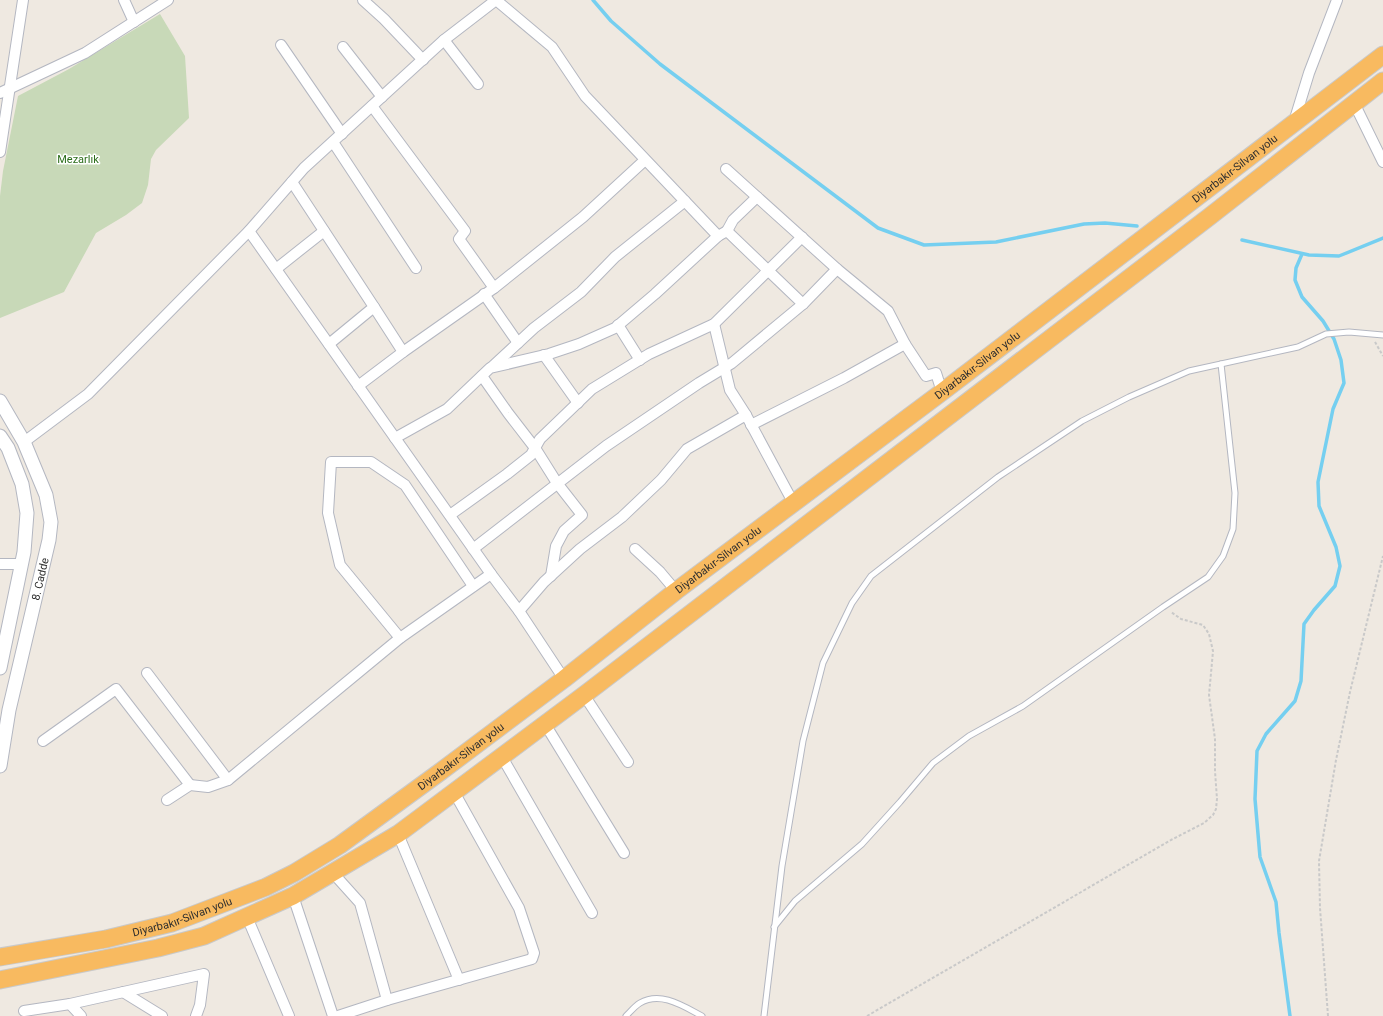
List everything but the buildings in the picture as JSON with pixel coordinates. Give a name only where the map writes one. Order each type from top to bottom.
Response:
[{"type":"highway","name":"Diyarbakır-Silvan yolu","points":[[0,957],[106,939],[172,923],[266,887],[294,873],[340,845],[564,679],[676,591],[942,392],[1383,55]]},
{"type":"highway","name":"Diyarbakır-Silvan yolu","points":[[0,980],[164,946],[204,936],[293,896],[398,834],[584,695],[1208,217],[1383,81]]},
{"type":"street","points":[[0,152],[5,91],[23,0]]},
{"type":"street","points":[[124,0],[134,22]]},
{"type":"street","points":[[5,91],[85,53],[168,0]]},
{"type":"street","points":[[363,0],[384,19],[423,60]]},
{"type":"street","points":[[24,442],[88,394],[249,231],[304,168],[444,40],[491,1],[496,0],[552,47],[585,96],[685,201],[768,270],[803,304]]},
{"type":"street","points":[[1293,124],[1309,74],[1337,0]]},
{"type":"street","points":[[444,40],[478,84]]},
{"type":"street","points":[[281,45],[342,134]]},
{"type":"street","points":[[343,46],[382,97]]},
{"type":"street","points":[[1354,103],[1383,162]]},
{"type":"street","points":[[372,106],[465,231],[459,239],[494,288]]},
{"type":"street","points":[[333,142],[416,268]]},
{"type":"street","points":[[358,386],[403,352],[494,288],[583,217],[645,160]]},
{"type":"street","points":[[726,169],[837,269],[888,311],[905,344],[926,376],[936,373],[942,392]]},
{"type":"street","points":[[292,182],[403,352]]},
{"type":"street","points":[[490,368],[544,355],[579,344],[615,328],[656,294],[723,233],[733,220],[757,197]]},
{"type":"street","points":[[395,438],[447,409],[534,328],[581,292],[615,257],[685,201]]},
{"type":"street","points":[[249,231],[473,549],[519,611],[564,679]]},
{"type":"street","points":[[276,269],[324,231]]},
{"type":"street","points":[[450,515],[531,456],[540,439],[592,389],[640,360],[714,324],[802,237]]},
{"type":"street","points":[[473,549],[606,446],[699,383],[732,363],[803,304],[837,269]]},
{"type":"street","points":[[484,294],[518,343]]},
{"type":"street","points":[[329,344],[374,307]]},
{"type":"street","points":[[714,324],[730,390],[752,425],[794,504]]},
{"type":"street","points":[[618,325],[640,360]]},
{"type":"street","points":[[752,425],[844,378],[905,344]]},
{"type":"street","points":[[544,355],[578,403]]},
{"type":"street","points":[[482,376],[535,448],[557,483],[582,515],[564,531],[556,546],[551,576]]},
{"type":"street","name":"8. Cadde","points":[[0,401],[24,442],[46,495],[51,522],[49,540],[9,710],[0,766]]},
{"type":"street","points":[[519,611],[551,576],[580,549],[622,517],[662,480],[687,449],[746,415]]},
{"type":"street","name":"8. Cadde","points":[[0,436],[8,448],[22,484],[27,513],[21,564],[2,645],[0,668]]},
{"type":"street","points":[[400,638],[340,565],[328,513],[330,462],[371,462],[405,485],[473,586]]},
{"type":"street","points":[[635,549],[660,572],[676,591]]},
{"type":"street","points":[[0,564],[21,564]]},
{"type":"street","points":[[167,800],[190,785],[208,787],[228,780],[400,638],[491,574]]},
{"type":"street","points":[[147,673],[228,780]]},
{"type":"street","points":[[43,741],[116,689],[190,785]]},
{"type":"street","points":[[584,695],[628,762]]},
{"type":"street","points":[[545,724],[624,853]]},
{"type":"street","points":[[502,757],[592,913]]},
{"type":"street","points":[[338,1016],[387,1000],[532,959],[534,953],[519,908],[454,792]]},
{"type":"street","points":[[398,834],[459,980]]},
{"type":"street","points":[[333,873],[360,903],[387,1000]]},
{"type":"street","points":[[293,896],[332,1016]]},
{"type":"street","points":[[247,917],[289,1016]]},
{"type":"street","points":[[24,1011],[70,1004],[204,974],[200,1005],[196,1016]]},
{"type":"street","points":[[122,992],[162,1016]]},
{"type":"street","points":[[70,1004],[81,1016]]},
{"type":"lane","points":[[764,1016],[773,928],[803,741],[824,663],[852,603],[871,576],[998,477],[1082,421],[1130,397],[1189,371],[1298,347],[1326,334],[1349,332],[1383,336]]},
{"type":"lane","points":[[773,928],[795,901],[862,844],[933,763],[969,736],[1022,706],[1208,577],[1223,556],[1232,529],[1235,492],[1221,364]]},
{"type":"lane","points":[[626,1016],[639,1003],[655,998],[672,1001],[702,1016]]},
{"type":"path","points":[[1370,334],[1383,356]]},
{"type":"path","points":[[1328,1016],[1320,908],[1319,860],[1336,760],[1347,707],[1383,556]]},
{"type":"path","points":[[867,1016],[1171,840],[1204,823],[1213,815],[1218,799],[1215,771],[1215,739],[1209,695],[1213,651],[1209,634],[1203,625],[1181,619],[1163,607]]},
{"type":"green space","name":"Mezarlık","points":[[160,14],[185,56],[189,118],[156,150],[151,159],[148,185],[142,203],[126,215],[96,233],[64,292],[0,318],[0,196],[3,171],[18,96],[69,69]]},
{"type":"waterway","points":[[593,0],[611,21],[660,64],[878,228],[924,245],[996,242],[1084,224],[1105,223],[1137,226]]},
{"type":"waterway","points":[[1242,240],[1309,255],[1339,256],[1383,238]]},
{"type":"waterway","points":[[1290,1016],[1276,902],[1260,857],[1255,799],[1257,751],[1266,734],[1295,701],[1301,681],[1304,624],[1335,586],[1340,566],[1336,547],[1319,506],[1318,482],[1333,409],[1344,383],[1341,360],[1334,339],[1323,321],[1302,297],[1295,280],[1296,268],[1302,254]]}]
